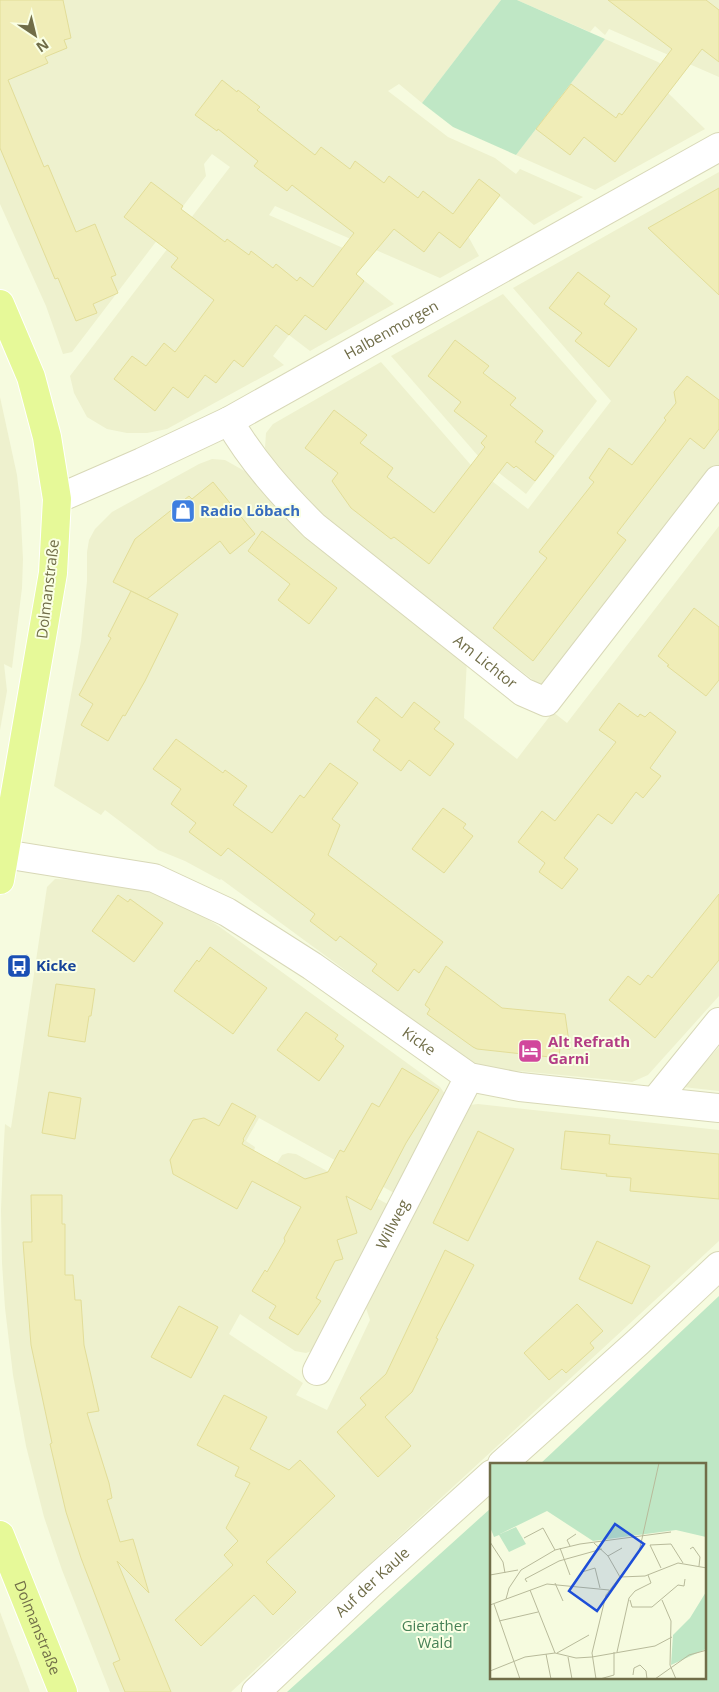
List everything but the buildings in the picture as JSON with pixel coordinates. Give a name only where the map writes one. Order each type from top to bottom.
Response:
[{"type":"main road","name":"Dolmanstraße","points":[[0,304],[31,377],[47,437],[57,499],[53,573],[1,864]]},
{"type":"main road","name":"Dolmanstraße","points":[[0,1535],[63,1692]]},
{"type":"street","name":"Halbenmorgen","points":[[57,499],[229,421],[719,147]]},
{"type":"street","name":"Am Lichtor","points":[[229,421],[241,443],[260,468],[314,526],[523,692],[546,702],[718,480]]},
{"type":"street","name":"Kicke","points":[[1,864],[154,878],[170,885],[227,912],[312,966],[469,1077],[520,1087],[719,1108]]},
{"type":"street","points":[[655,1101],[719,1022]]},
{"type":"street","name":"Willweg","points":[[317,1372],[469,1077]]},
{"type":"street","points":[[503,1463],[638,1342],[719,1266]]},
{"type":"street","name":"Auf der Kaule","points":[[256,1692],[370,1584],[490,1476]]},
{"type":"shaded area","points":[[0,0],[501,0],[422,103],[399,84],[388,91],[448,137],[495,158],[516,174],[520,169],[583,197],[534,225],[499,196],[468,236],[479,256],[440,278],[275,206],[269,215],[343,248],[364,264],[356,274],[394,304],[310,351],[289,335],[273,356],[284,365],[167,429],[147,433],[127,433],[107,429],[87,417],[74,393],[70,376],[230,167],[212,154],[204,164],[206,176],[72,352],[63,354],[46,306],[0,204]]},
{"type":"shaded area","points":[[517,0],[719,0],[719,77],[609,29],[605,35],[595,26],[590,32]]},
{"type":"shaded area","points":[[605,39],[658,62],[679,78],[668,93],[705,129],[595,190],[516,155]]},
{"type":"shaded area","points":[[719,172],[719,480],[545,689],[324,522],[278,470],[265,448],[266,433],[273,424],[381,362],[470,464],[528,509],[611,401],[513,288]]},
{"type":"shaded area","points":[[503,294],[597,401],[526,494],[479,457],[391,356]]},
{"type":"shaded area","points":[[0,397],[17,475],[23,559],[22,588],[12,668],[4,664],[7,691],[0,730]]},
{"type":"shaded area","points":[[212,459],[225,460],[248,473],[284,513],[467,659],[464,718],[517,759],[553,712],[567,723],[719,526],[719,996],[648,1075],[632,1082],[477,1067],[221,879],[158,850],[105,810],[101,815],[54,786],[81,641],[89,540],[95,529],[112,512],[199,464]]},
{"type":"shaded area","points":[[55,879],[87,880],[120,885],[152,893],[199,914],[220,927],[440,1087],[445,1094],[396,1194],[259,1118],[246,1141],[255,1147],[254,1151],[277,1163],[282,1155],[288,1153],[296,1154],[391,1206],[317,1349],[306,1353],[295,1351],[240,1314],[229,1334],[303,1383],[296,1395],[327,1410],[370,1320],[366,1308],[459,1115],[470,1105],[478,1104],[719,1130],[719,1241],[231,1692],[110,1692],[62,1570],[44,1517],[26,1446],[13,1375],[5,1308],[1,1210],[3,1158],[5,1124],[11,1128],[47,887]]},
{"type":"shaded area","points":[[719,1047],[719,1091],[683,1087]]},
{"type":"shaded area","points":[[0,1612],[30,1692],[0,1692]]},
{"type":"green space","points":[[501,0],[517,0],[605,39],[516,155],[453,127],[422,103]]},
{"type":"green space","name":"Gierather Wald","points":[[719,1296],[719,1692],[287,1692],[490,1509],[490,1680],[706,1680],[706,1463],[541,1463]]},
{"type":"place","name":"Radio Löbach","points":[[183,511]]},
{"type":"place","name":"Kicke","points":[[19,966]]},
{"type":"place","name":"Alt Refrath Garni","points":[[530,1051]]}]
